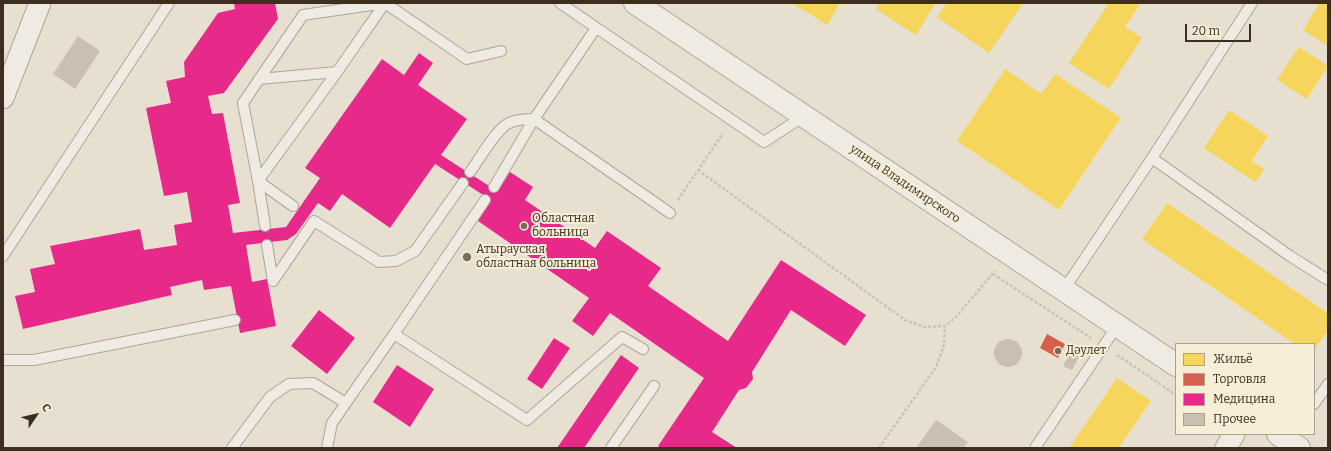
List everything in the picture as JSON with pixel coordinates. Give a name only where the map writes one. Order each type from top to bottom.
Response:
[{"type":"street","points":[[3,98],[11,62],[40,3]]},
{"type":"street","name":"улица Владимирского","points":[[634,3],[1175,365]]},
{"type":"street","points":[[1226,448],[1233,435]]},
{"type":"lane","points":[[3,256],[169,3]]},
{"type":"lane","points":[[265,226],[243,103],[303,15],[385,3],[467,59],[501,51]]},
{"type":"lane","points":[[258,181],[385,3]]},
{"type":"lane","points":[[560,3],[764,142],[804,116]]},
{"type":"lane","points":[[1064,290],[1152,158],[1252,3]]},
{"type":"lane","points":[[494,186],[534,120],[596,28]]},
{"type":"lane","points":[[259,79],[337,72]]},
{"type":"lane","points":[[470,172],[498,133],[509,123],[523,119],[534,120],[670,213]]},
{"type":"lane","points":[[1152,158],[1290,256],[1328,280]]},
{"type":"lane","points":[[258,181],[294,206]]},
{"type":"lane","points":[[267,244],[273,281],[314,221],[379,262],[396,261],[415,251],[463,183]]},
{"type":"lane","points":[[327,448],[332,423],[486,200]]},
{"type":"lane","points":[[3,360],[34,360],[235,320]]},
{"type":"lane","points":[[1035,448],[1117,326]]},
{"type":"lane","points":[[394,334],[527,420],[622,337],[642,349]]},
{"type":"lane","points":[[232,448],[270,397],[289,384],[313,383],[346,403]]},
{"type":"lane","points":[[1315,403],[1328,384]]},
{"type":"lane","points":[[611,448],[654,386]]},
{"type":"path","points":[[670,213],[732,121]]},
{"type":"path","points":[[698,170],[905,320],[924,327],[945,326],[956,317],[1010,254]]},
{"type":"path","points":[[993,274],[1175,394]]},
{"type":"path","points":[[879,448],[936,367],[944,345],[945,326]]},
{"type":"building: Жильё","points":[[792,3],[840,3],[827,25]]},
{"type":"building: Жильё","points":[[880,3],[936,3],[916,35],[876,9]]},
{"type":"building: Жильё","points":[[947,3],[1023,3],[989,53],[937,17]]},
{"type":"building: Жильё","points":[[1109,3],[1141,3],[1125,27],[1142,38],[1109,89],[1069,63]]},
{"type":"building: Жильё","points":[[1320,3],[1328,3],[1328,46],[1303,30]]},
{"type":"building: Жильё","points":[[1299,47],[1328,66],[1307,99],[1277,80]]},
{"type":"building: Жильё","points":[[1005,69],[1041,94],[1055,74],[1121,118],[1059,210],[957,141]]},
{"type":"building: Жильё","points":[[1229,110],[1268,136],[1252,161],[1264,169],[1255,182],[1204,148]]},
{"type":"building: Жильё","points":[[1167,203],[1328,313],[1328,330],[1315,349],[1315,343],[1294,343],[1142,239]]},
{"type":"building: Жильё","points":[[1117,378],[1151,401],[1119,448],[1069,448]]},
{"type":"building: Торговля","points":[[1047,334],[1065,344],[1058,358],[1040,348]]},
{"type":"building: Медицина","name":"Областная больница","points":[[234,3],[275,3],[278,19],[224,93],[208,96],[212,114],[223,113],[240,203],[228,205],[233,233],[286,227],[320,178],[305,168],[382,59],[404,75],[419,53],[433,63],[418,85],[467,119],[441,155],[497,191],[510,172],[533,187],[525,200],[595,248],[607,231],[661,268],[648,286],[728,341],[781,260],[866,315],[845,346],[791,310],[752,372],[753,379],[746,388],[739,390],[712,432],[737,448],[661,448],[658,446],[704,378],[610,313],[593,336],[572,321],[589,298],[478,221],[491,200],[435,164],[390,228],[342,194],[330,211],[318,203],[296,234],[287,240],[246,245],[252,282],[267,279],[276,326],[240,333],[231,286],[204,290],[202,280],[170,287],[172,295],[23,329],[15,296],[35,292],[30,269],[55,264],[50,246],[140,229],[144,250],[177,245],[174,225],[192,222],[187,192],[164,196],[146,108],[171,103],[166,81],[185,77],[184,62],[218,13],[235,9]]},
{"type":"building: Медицина","points":[[319,310],[355,338],[327,374],[291,346]]},
{"type":"building: Медицина","points":[[554,338],[570,348],[542,389],[527,379]]},
{"type":"building: Медицина","points":[[621,355],[639,368],[584,448],[557,448]]},
{"type":"building: Медицина","points":[[397,365],[434,389],[410,427],[373,402]]},
{"type":"building: Прочее","points":[[78,36],[100,51],[75,89],[53,74]]},
{"type":"building: Прочее","points":[[1008,339],[1018,343],[1022,353],[1018,363],[1008,367],[998,363],[994,353],[998,343]]},
{"type":"building: Прочее","points":[[1072,350],[1080,355],[1072,370],[1063,366]]},
{"type":"building: Прочее","points":[[936,420],[968,442],[963,448],[916,448]]},
{"type":"place","name":"Областная больница","points":[[524,226]]},
{"type":"place","name":"Атырауская областная больница","points":[[467,257]]},
{"type":"place","name":"Дәулет","points":[[1058,351]]}]
